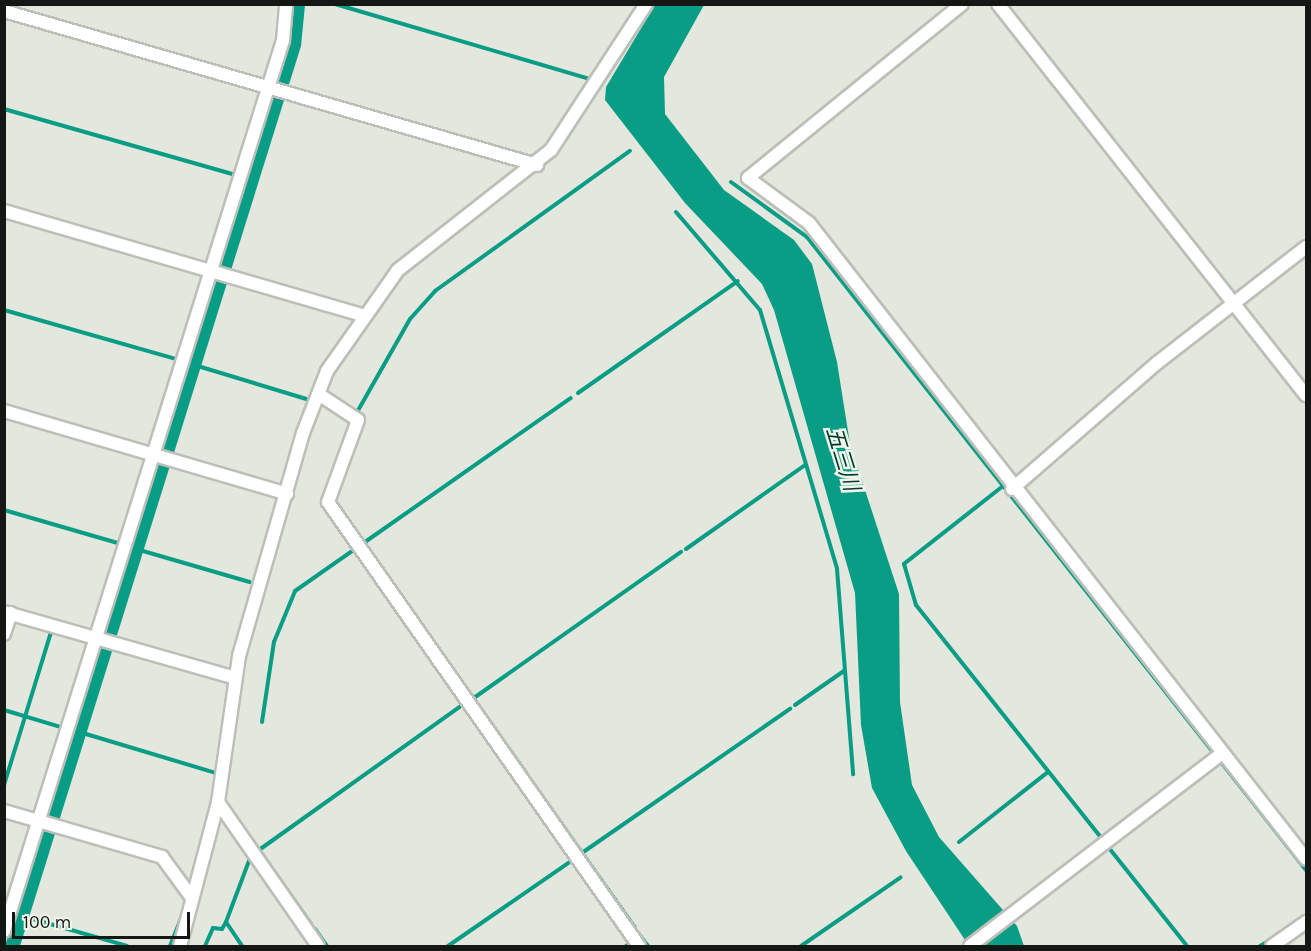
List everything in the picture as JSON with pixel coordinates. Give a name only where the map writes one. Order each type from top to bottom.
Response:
[{"type":"street","points":[[4,931],[269,87],[283,40],[286,4]]},
{"type":"street","points":[[180,946],[219,802],[235,678],[287,494],[320,395],[341,345],[363,315],[421,247],[537,165],[590,97],[646,4]]},
{"type":"street","points":[[962,4],[748,178],[809,224],[1012,489],[1306,859]]},
{"type":"street","points":[[998,4],[1306,395]]},
{"type":"street","points":[[4,10],[537,165]]},
{"type":"street","points":[[4,211],[363,315]]},
{"type":"street","points":[[1012,489],[1233,303],[1306,247]]},
{"type":"street","points":[[320,395],[358,420],[328,502],[639,946]]},
{"type":"street","points":[[4,411],[287,494]]},
{"type":"street","points":[[4,634],[8,613],[235,678]]},
{"type":"street","points":[[970,946],[1014,916],[1222,753]]},
{"type":"street","points":[[219,802],[318,946]]},
{"type":"street","points":[[4,811],[162,857],[192,898]]},
{"type":"street","points":[[1272,946],[1306,922]]},
{"type":"water","points":[[290,5],[305,5],[301,46],[20,946],[5,946]]},
{"type":"water","name":"五三川","points":[[655,5],[704,5],[664,77],[665,114],[724,190],[794,240],[812,264],[837,362],[850,444],[899,594],[900,702],[912,785],[939,837],[1017,926],[1024,946],[969,946],[906,851],[872,788],[861,725],[855,593],[774,310],[762,284],[685,203],[605,100],[606,87]]},
{"type":"waterway","points":[[335,4],[590,79]]},
{"type":"waterway","points":[[4,109],[236,175]]},
{"type":"waterway","points":[[356,414],[410,319],[435,291],[630,151]]},
{"type":"waterway","points":[[731,182],[807,237],[1213,752]]},
{"type":"waterway","points":[[676,212],[760,310],[837,569],[853,774]]},
{"type":"waterway","points":[[578,393],[738,281]]},
{"type":"waterway","points":[[4,310],[179,360]]},
{"type":"waterway","points":[[201,367],[313,401]]},
{"type":"waterway","points":[[365,542],[571,398]]},
{"type":"waterway","points":[[686,549],[805,465]]},
{"type":"waterway","points":[[1003,486],[904,564],[916,605],[1103,840]]},
{"type":"waterway","points":[[335,501],[416,617]]},
{"type":"waterway","points":[[4,510],[121,544]]},
{"type":"waterway","points":[[262,722],[274,642],[295,591],[355,549]]},
{"type":"waterway","points":[[143,551],[250,582]]},
{"type":"waterway","points":[[471,700],[681,552]]},
{"type":"waterway","points":[[421,624],[526,773]]},
{"type":"waterway","points":[[4,785],[52,629]]},
{"type":"waterway","points":[[795,705],[844,671]]},
{"type":"waterway","points":[[311,924],[259,850],[464,704]]},
{"type":"waterway","points":[[579,855],[790,709]]},
{"type":"waterway","points":[[4,710],[64,728]]},
{"type":"waterway","points":[[86,734],[216,773]]},
{"type":"waterway","points":[[1221,762],[1306,870]]},
{"type":"waterway","points":[[959,842],[1048,772]]},
{"type":"waterway","points":[[530,779],[635,928]]},
{"type":"waterway","points":[[1109,848],[1187,946]]},
{"type":"waterway","points":[[205,946],[213,928],[222,929],[226,922],[250,858]]},
{"type":"waterway","points":[[448,946],[574,859]]},
{"type":"waterway","points":[[801,946],[901,877]]},
{"type":"waterway","points":[[170,946],[182,916]]},
{"type":"waterway","points":[[29,918],[127,946]]},
{"type":"waterway","points":[[226,922],[242,946]]},
{"type":"waterway","points":[[315,929],[327,946]]},
{"type":"waterway","points":[[638,933],[648,946]]},
{"type":"waterway","points":[[1260,946],[1272,939]]},
{"type":"waterway","points":[[626,946],[631,943]]}]
